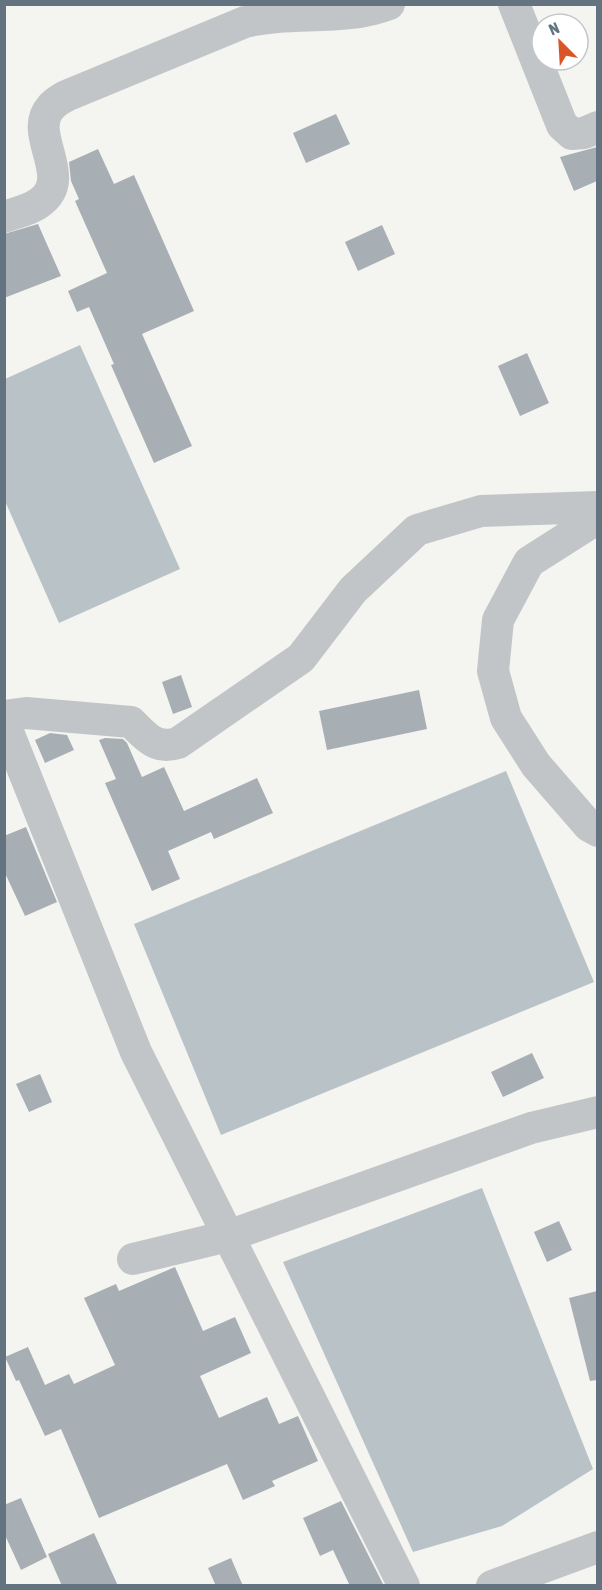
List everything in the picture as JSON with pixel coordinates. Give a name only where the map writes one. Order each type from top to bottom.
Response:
[{"type":"street","points":[[4,218],[40,203],[51,191],[54,175],[43,126],[50,107],[66,96],[245,22],[262,18],[366,13],[389,4]]},
{"type":"street","points":[[514,4],[562,125],[572,134],[584,133],[597,127]]},
{"type":"street","points":[[4,716],[26,713],[131,722],[151,742],[167,747],[178,743],[301,658],[353,590],[417,530],[481,511],[597,507]]},
{"type":"street","points":[[597,518],[529,562],[498,620],[493,671],[506,718],[536,765],[589,826],[597,831]]},
{"type":"street","points":[[4,722],[136,1052],[404,1586]]},
{"type":"street","points":[[133,1258],[228,1236],[531,1128],[597,1112]]},
{"type":"street","points":[[492,1586],[597,1547]]},
{"type":"shaded area","points":[[80,345],[180,569],[59,623],[5,501],[5,379]]},
{"type":"shaded area","points":[[506,771],[594,982],[221,1135],[134,924]]},
{"type":"shaded area","points":[[482,1188],[593,1469],[502,1526],[413,1552],[283,1262]]},
{"type":"building","points":[[336,114],[350,144],[306,163],[293,133]]},
{"type":"building","points":[[597,147],[597,181],[574,191],[560,157]]},
{"type":"building","points":[[98,149],[114,184],[134,175],[194,311],[142,334],[192,446],[154,463],[111,365],[114,364],[89,307],[77,312],[68,291],[107,273],[75,201],[79,199],[71,181],[69,162]]},
{"type":"building","points":[[38,224],[61,276],[4,298],[4,234]]},
{"type":"building","points":[[382,225],[395,254],[358,271],[345,242]]},
{"type":"building","points":[[527,353],[549,403],[520,416],[498,366]]},
{"type":"building","points":[[181,675],[192,707],[173,714],[162,682]]},
{"type":"building","points":[[419,690],[427,729],[327,750],[319,711]]},
{"type":"building","points":[[50,733],[67,735],[74,750],[45,763],[35,740]]},
{"type":"building","points":[[123,739],[127,743],[142,777],[164,767],[184,811],[257,778],[273,813],[214,839],[211,832],[168,851],[180,879],[152,891],[105,783],[116,779],[99,740]]},
{"type":"building","points":[[26,827],[57,902],[25,916],[4,871],[4,836]]},
{"type":"building","points":[[532,1053],[544,1078],[503,1097],[491,1072]]},
{"type":"building","points":[[40,1074],[52,1102],[29,1112],[16,1084]]},
{"type":"building","points":[[559,1221],[572,1250],[547,1262],[534,1232]]},
{"type":"building","points":[[175,1267],[203,1331],[235,1317],[251,1353],[200,1376],[219,1418],[267,1397],[279,1424],[298,1416],[318,1461],[272,1481],[275,1486],[243,1500],[227,1464],[99,1518],[61,1429],[45,1436],[19,1380],[16,1381],[5,1357],[28,1347],[45,1385],[69,1374],[74,1384],[115,1365],[84,1298],[116,1284],[119,1291]]},
{"type":"building","points":[[597,1291],[597,1380],[590,1381],[569,1298]]},
{"type":"building","points":[[21,1498],[47,1557],[21,1570],[4,1533],[4,1505]]},
{"type":"building","points":[[341,1501],[384,1586],[350,1586],[333,1550],[320,1556],[303,1518]]},
{"type":"building","points":[[94,1533],[118,1586],[62,1586],[48,1554]]},
{"type":"building","points":[[231,1558],[243,1586],[216,1586],[208,1568]]}]
